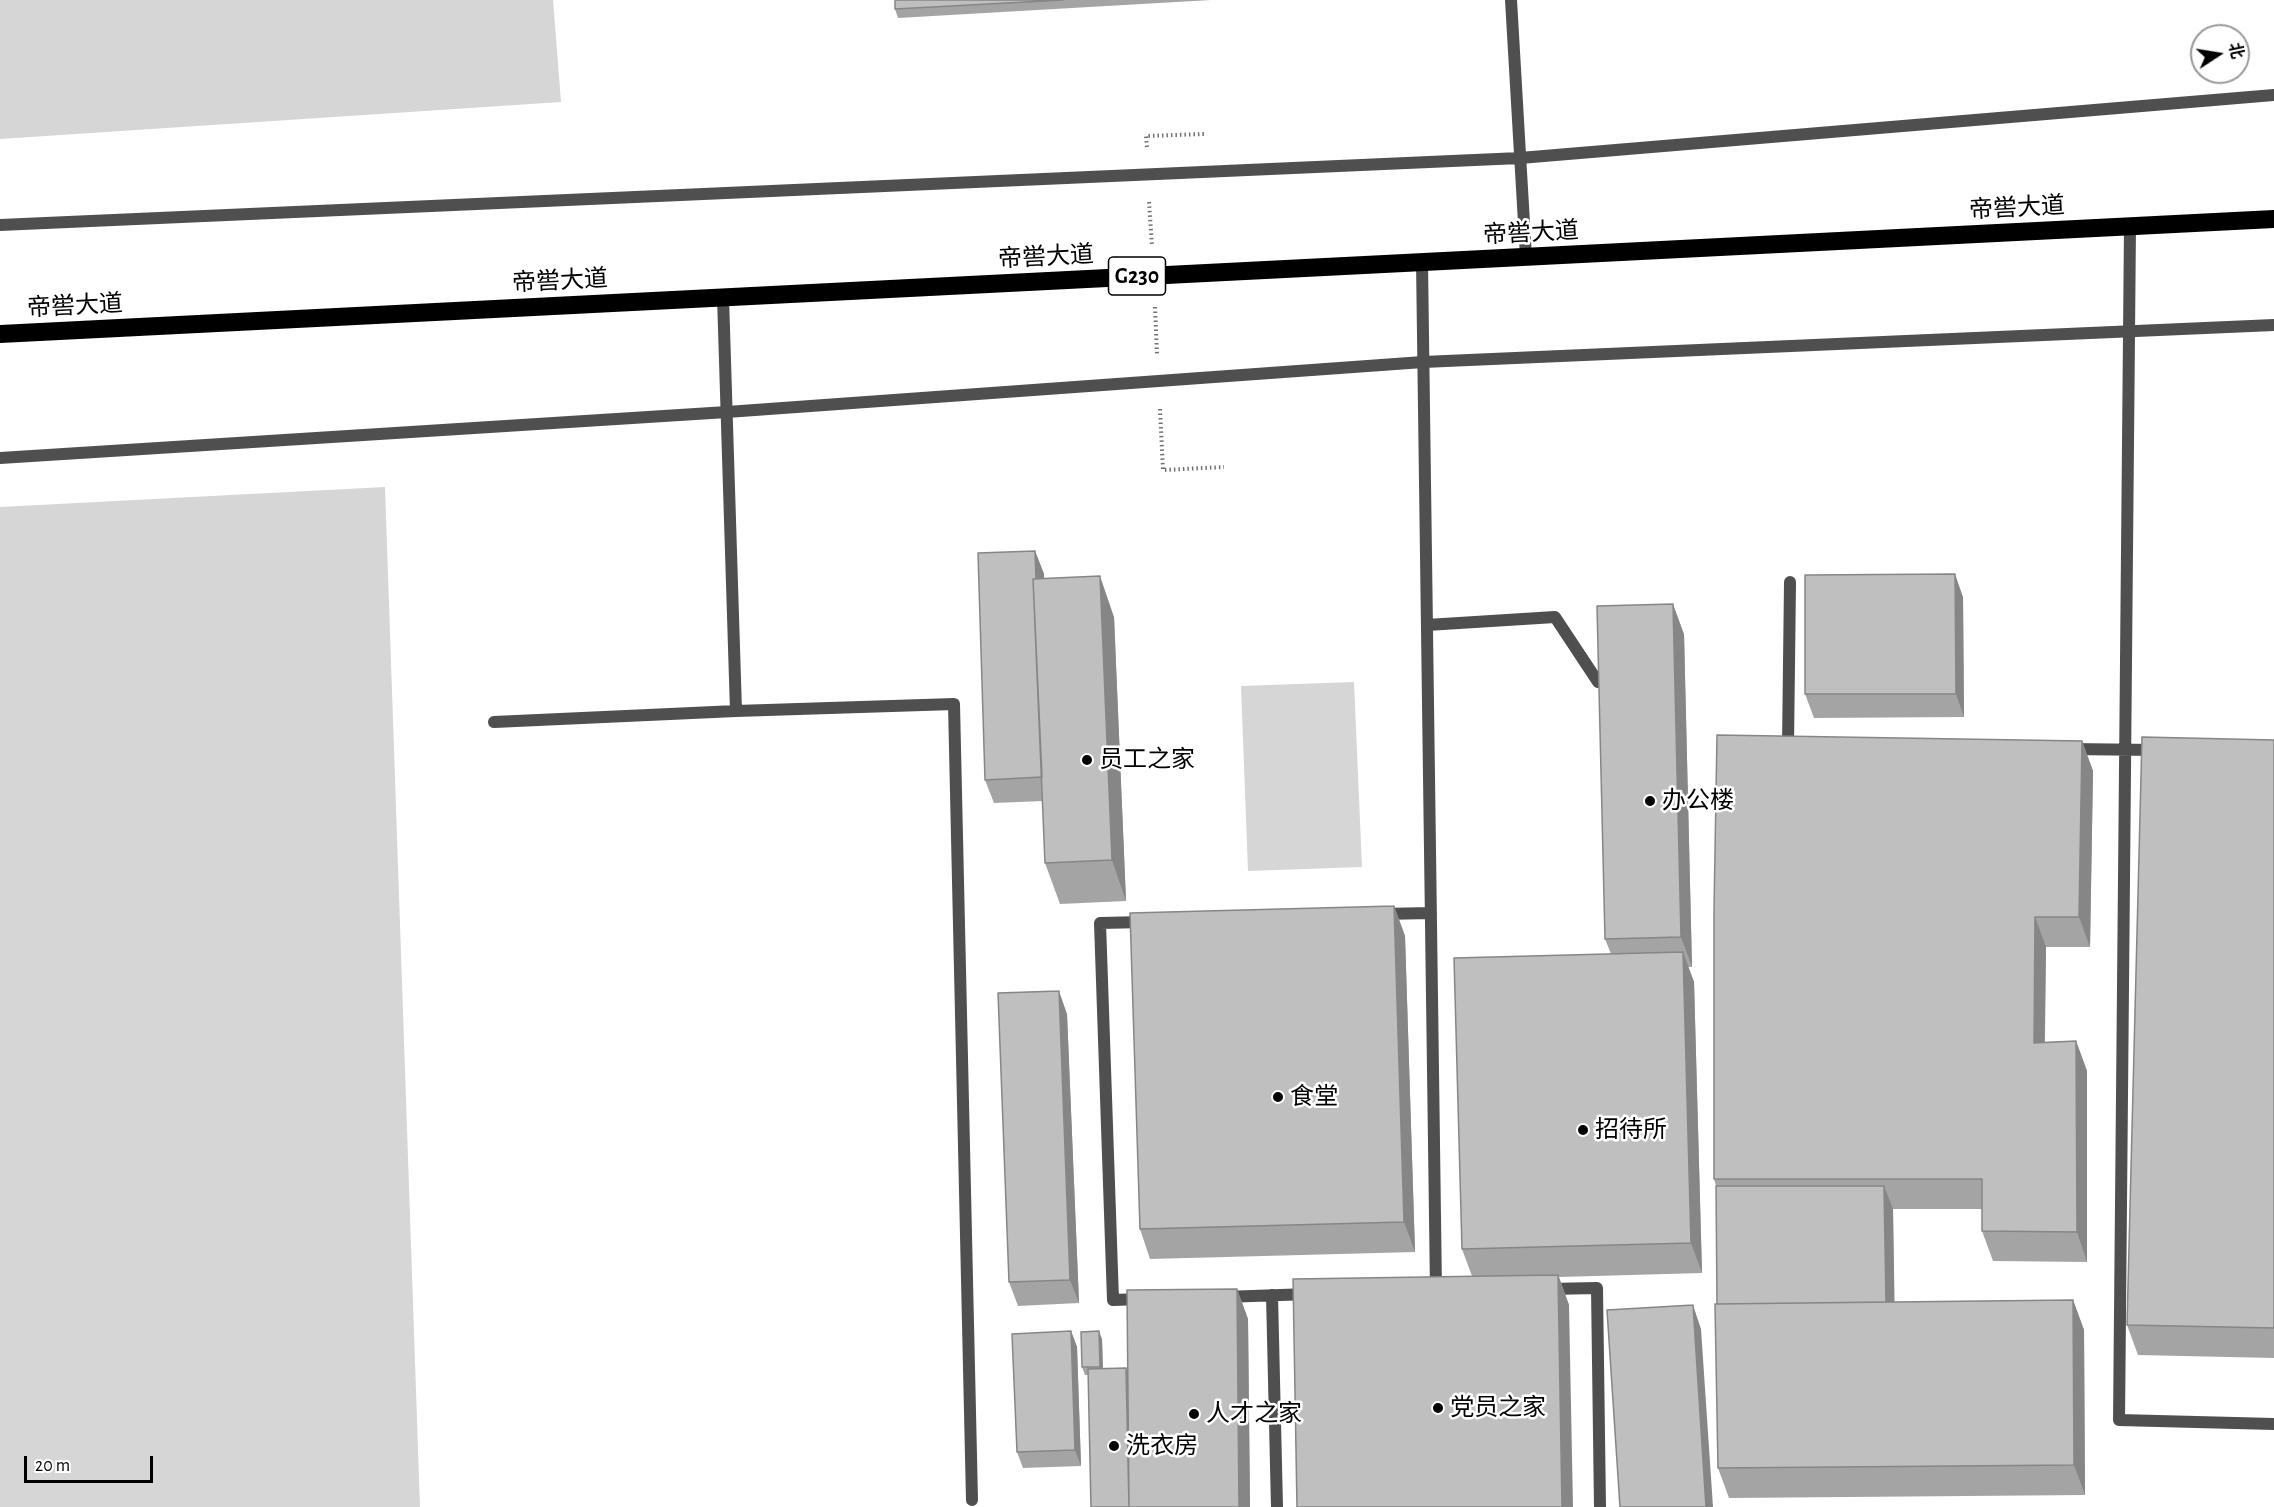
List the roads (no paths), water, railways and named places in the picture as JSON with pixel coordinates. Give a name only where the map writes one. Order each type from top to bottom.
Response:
[{"type":"highway","name":"帝喾大道","points":[[0,334],[2274,219]]},
{"type":"street","points":[[1511,0],[1526,257]]},
{"type":"street","points":[[0,225],[1520,158],[2274,95]]},
{"type":"street","points":[[2130,226],[2119,1420],[2274,1424]]},
{"type":"street","points":[[1422,262],[1436,1290]]},
{"type":"street","points":[[723,297],[736,711]]},
{"type":"street","points":[[0,458],[727,412],[1423,362],[2274,325]]},
{"type":"street","points":[[1790,582],[1788,746],[1800,746]]},
{"type":"street","points":[[1427,625],[1554,617],[1598,682]]},
{"type":"street","points":[[494,722],[954,704],[972,1500]]},
{"type":"street","points":[[2055,749],[2171,750]]},
{"type":"street","points":[[1372,914],[1431,913]]},
{"type":"street","points":[[1158,1299],[1113,1300],[1100,923],[1159,921]]},
{"type":"street","points":[[1540,1289],[1597,1288],[1600,1507]]},
{"type":"street","points":[[1215,1297],[1319,1294]]},
{"type":"street","points":[[1272,1295],[1277,1507]]},
{"type":"place","name":"员工之家","points":[[1087,760]]},
{"type":"place","name":"办公楼","points":[[1650,801]]},
{"type":"place","name":"食堂","points":[[1278,1097]]},
{"type":"place","name":"招待所","points":[[1583,1130]]},
{"type":"place","name":"党员之家","points":[[1438,1408]]},
{"type":"place","name":"人才之家","points":[[1194,1414]]},
{"type":"place","name":"洗衣房","points":[[1114,1446]]}]
